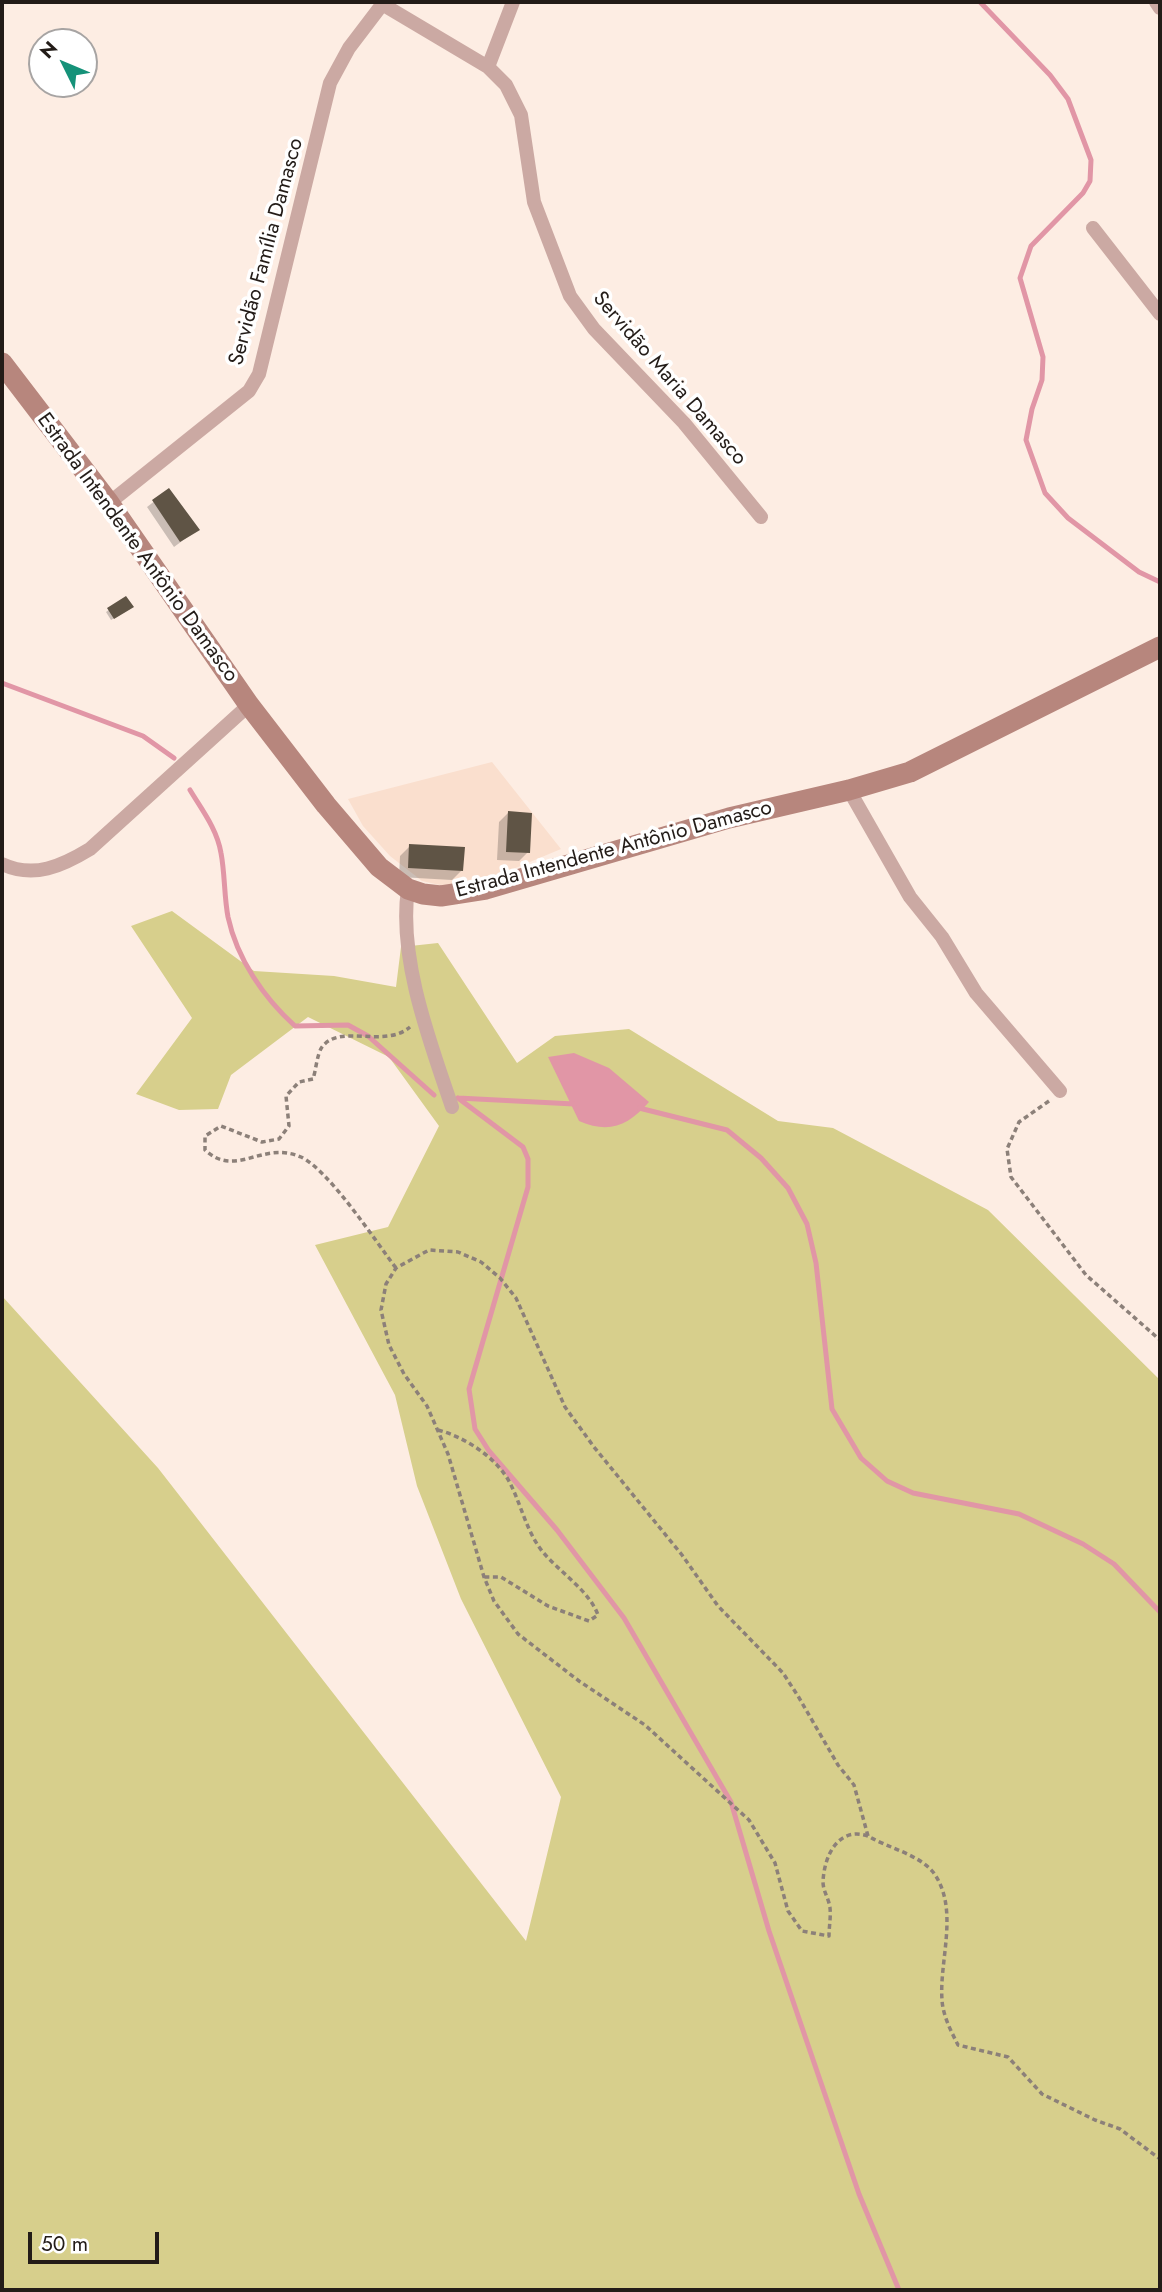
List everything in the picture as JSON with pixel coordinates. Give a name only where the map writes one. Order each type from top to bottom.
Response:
[{"type":"main road","name":"Estrada Intendente Antônio Damasco","points":[[2,363],[109,503],[249,705],[355,841],[385,873],[408,889],[441,896],[463,894],[729,818],[849,790],[910,772],[943,758],[1072,689],[1160,647]]},
{"type":"street","points":[[488,67],[513,2]]},
{"type":"street","points":[[1156,2],[1160,8]]},
{"type":"street","name":"Servidão Maria Damasco","points":[[383,3],[488,67],[506,85],[516,100],[534,202],[570,296],[580,313],[660,395],[761,517]]},
{"type":"street","name":"Servidão Família Damasco","points":[[109,503],[249,391],[259,374],[330,83],[349,48],[383,3]]},
{"type":"street","points":[[1093,228],[1160,314]]},
{"type":"street","points":[[2,864],[33,872],[70,861],[90,849],[249,705]]},
{"type":"street","points":[[849,790],[910,897],[942,937],[976,993],[1060,1091]]},
{"type":"street","points":[[408,889],[404,914],[406,932],[424,1015],[452,1107]]},
{"type":"path","points":[[396,1268],[337,1192],[303,1157],[273,1151],[236,1162],[216,1161],[205,1150],[205,1136],[221,1126],[262,1142],[279,1139],[289,1126],[286,1096],[299,1082],[313,1079],[322,1047],[335,1037],[391,1038],[407,1030],[424,1015]]},
{"type":"path","points":[[1060,1091],[1019,1122],[1007,1149],[1011,1177],[1086,1275],[1160,1340]]},
{"type":"path","points":[[868,1836],[854,1786],[838,1765],[798,1696],[783,1674],[718,1606],[682,1555],[594,1447],[565,1406],[516,1298],[500,1278],[481,1262],[458,1252],[429,1250],[396,1268],[386,1284],[381,1310],[389,1345],[438,1430],[448,1454],[484,1577],[494,1601],[518,1634],[579,1681],[645,1725],[748,1820],[775,1863],[788,1911],[802,1931],[829,1936],[830,1908],[823,1885],[826,1859],[840,1838],[857,1832],[889,1849],[914,1856],[933,1873],[943,1897],[947,1922],[942,1999],[948,2023],[958,2045],[1008,2057],[1042,2094],[1094,2120],[1120,2129],[1160,2159]]},
{"type":"path","points":[[438,1430],[473,1446],[493,1461],[509,1481],[527,1530],[559,1571],[594,1605],[598,1615],[589,1621],[572,1616],[501,1577],[484,1577]]},
{"type":"shaded area","points":[[492,762],[561,849],[475,885],[453,888],[422,881],[390,856],[363,826],[348,799]]},
{"type":"shaded area","points":[[172,911],[254,971],[334,976],[396,987],[401,947],[438,943],[517,1063],[555,1036],[629,1029],[778,1121],[833,1128],[988,1210],[1160,1380],[1160,2290],[2,2290],[2,1296],[158,1468],[526,1941],[561,1797],[461,1599],[417,1486],[395,1395],[315,1245],[388,1227],[439,1126],[389,1057],[308,1017],[231,1075],[218,1109],[179,1110],[136,1094],[192,1018],[131,926]]},
{"type":"shaded area","points":[[574,1053],[609,1068],[649,1102],[633,1117],[617,1125],[600,1127],[579,1121],[548,1057]]},
{"type":"building","points":[[169,488],[200,530],[180,542],[152,500]]},
{"type":"building","points":[[126,596],[134,607],[114,619],[107,608]]},
{"type":"building","points":[[508,811],[532,813],[530,853],[506,852]]},
{"type":"building","points":[[409,844],[465,847],[463,871],[408,868]]},
{"type":"waterway","points":[[980,2],[1050,75],[1068,99],[1091,160],[1090,181],[1083,193],[1031,246],[1020,278],[1043,357],[1042,380],[1032,409],[1026,440],[1045,493],[1068,518],[1139,572],[1160,582]]},
{"type":"waterway","points":[[2,683],[143,736],[174,758]]},
{"type":"waterway","points":[[190,790],[209,820],[219,844],[232,933],[253,977],[273,1003],[295,1026],[348,1025],[368,1036],[434,1095]]},
{"type":"waterway","points":[[458,1098],[523,1147],[528,1159],[528,1187],[469,1389],[475,1429],[489,1451],[557,1530],[624,1618],[731,1802],[769,1931],[859,2194],[899,2290]]},
{"type":"waterway","points":[[458,1098],[574,1104]]},
{"type":"waterway","points":[[639,1108],[727,1130],[761,1158],[788,1188],[807,1224],[816,1263],[832,1409],[861,1458],[887,1481],[913,1493],[1019,1514],[1083,1544],[1114,1564],[1160,1612]]}]
